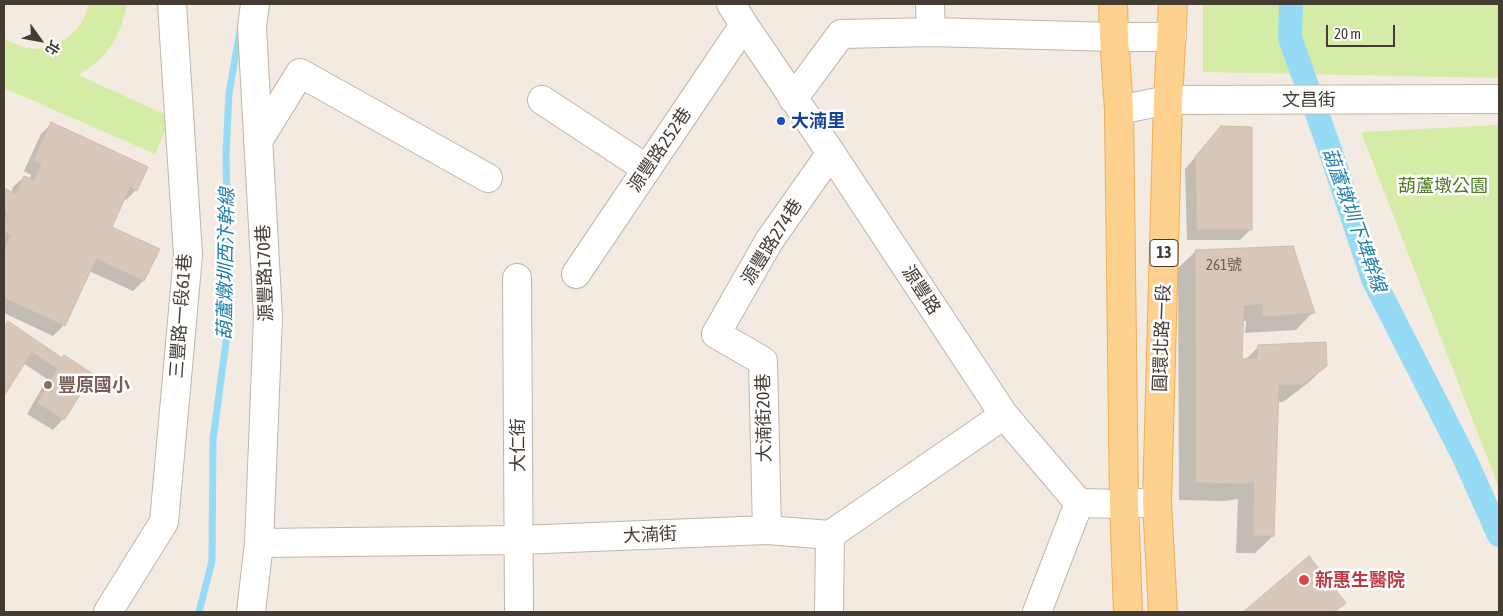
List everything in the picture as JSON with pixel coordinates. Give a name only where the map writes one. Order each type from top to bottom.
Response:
[{"type":"main road","points":[[1113,4],[1119,110],[1124,504],[1128,612]]},
{"type":"main road","name":"圓環北路一段","points":[[1163,612],[1157,502],[1172,4]]},
{"type":"street","name":"三豐路一段61巷","points":[[108,612],[164,522],[188,254],[172,4]]},
{"type":"street","name":"源豐路170巷","points":[[251,612],[259,543],[268,317],[252,27],[255,4]]},
{"type":"street","points":[[930,4],[931,32]]},
{"type":"street","name":"源豐路","points":[[737,14],[1004,415],[1079,503]]},
{"type":"street","name":"源豐路252巷","points":[[576,274],[647,169],[737,14]]},
{"type":"street","points":[[793,99],[841,34],[931,32],[1172,37]]},
{"type":"street","points":[[258,141],[300,73],[488,178]]},
{"type":"street","name":"文昌街","points":[[1119,110],[1168,100],[1499,99]]},
{"type":"street","points":[[542,100],[647,169]]},
{"type":"street","name":"源豐路274巷","points":[[716,334],[768,241],[831,153]]},
{"type":"street","name":"大仁街","points":[[517,278],[519,612]]},
{"type":"street","name":"大湳街20巷","points":[[716,334],[763,361],[767,530]]},
{"type":"street","points":[[828,612],[830,535],[1004,415]]},
{"type":"street","points":[[1037,612],[1079,503],[1124,504],[1157,502]]},
{"type":"street","name":"大湳街","points":[[259,543],[519,540],[767,530],[830,535]]},
{"type":"green space","points":[[89,4],[127,4],[122,24],[115,40],[105,54],[78,75],[171,117],[155,154],[4,88],[4,38],[22,47],[33,49],[57,44],[76,30],[83,20]]},
{"type":"green space","points":[[1203,4],[1499,4],[1499,78],[1203,72]]},
{"type":"green space","name":"葫蘆墩公園","points":[[1499,125],[1499,488],[1361,132]]},
{"type":"building","points":[[51,122],[148,167],[137,191],[130,187],[112,227],[160,249],[144,281],[96,259],[65,326],[4,298],[4,251],[11,235],[4,232],[4,220],[7,213],[4,211],[4,188],[15,194],[24,176],[34,180],[41,164],[33,161]]},
{"type":"building","points":[[1221,126],[1252,127],[1252,230],[1197,230],[1195,157]]},
{"type":"building","points":[[1293,246],[1315,313],[1262,317],[1263,304],[1244,306],[1242,359],[1257,358],[1258,345],[1326,342],[1327,366],[1302,385],[1279,385],[1274,536],[1253,536],[1254,482],[1244,484],[1196,483],[1195,250]]},
{"type":"building","points":[[8,321],[62,358],[64,355],[93,374],[64,420],[37,403],[57,369],[32,352],[4,396],[4,328]]},
{"type":"building","name":"新惠生醫院","points":[[1309,556],[1346,603],[1334,612],[1243,612]]},
{"type":"waterway","name":"葫蘆墩圳下埤幹線","points":[[1291,4],[1290,38],[1373,279],[1465,459],[1499,535]]},
{"type":"waterway","name":"葫蘆燉圳西汴幹線","points":[[199,612],[212,561],[213,440],[229,319],[226,154],[229,93],[240,31]]},
{"type":"place","name":"大湳里","points":[[781,121]]},
{"type":"place","name":"豐原國小","points":[[48,385]]},
{"type":"place","name":"新惠生醫院","points":[[1304,580]]}]
